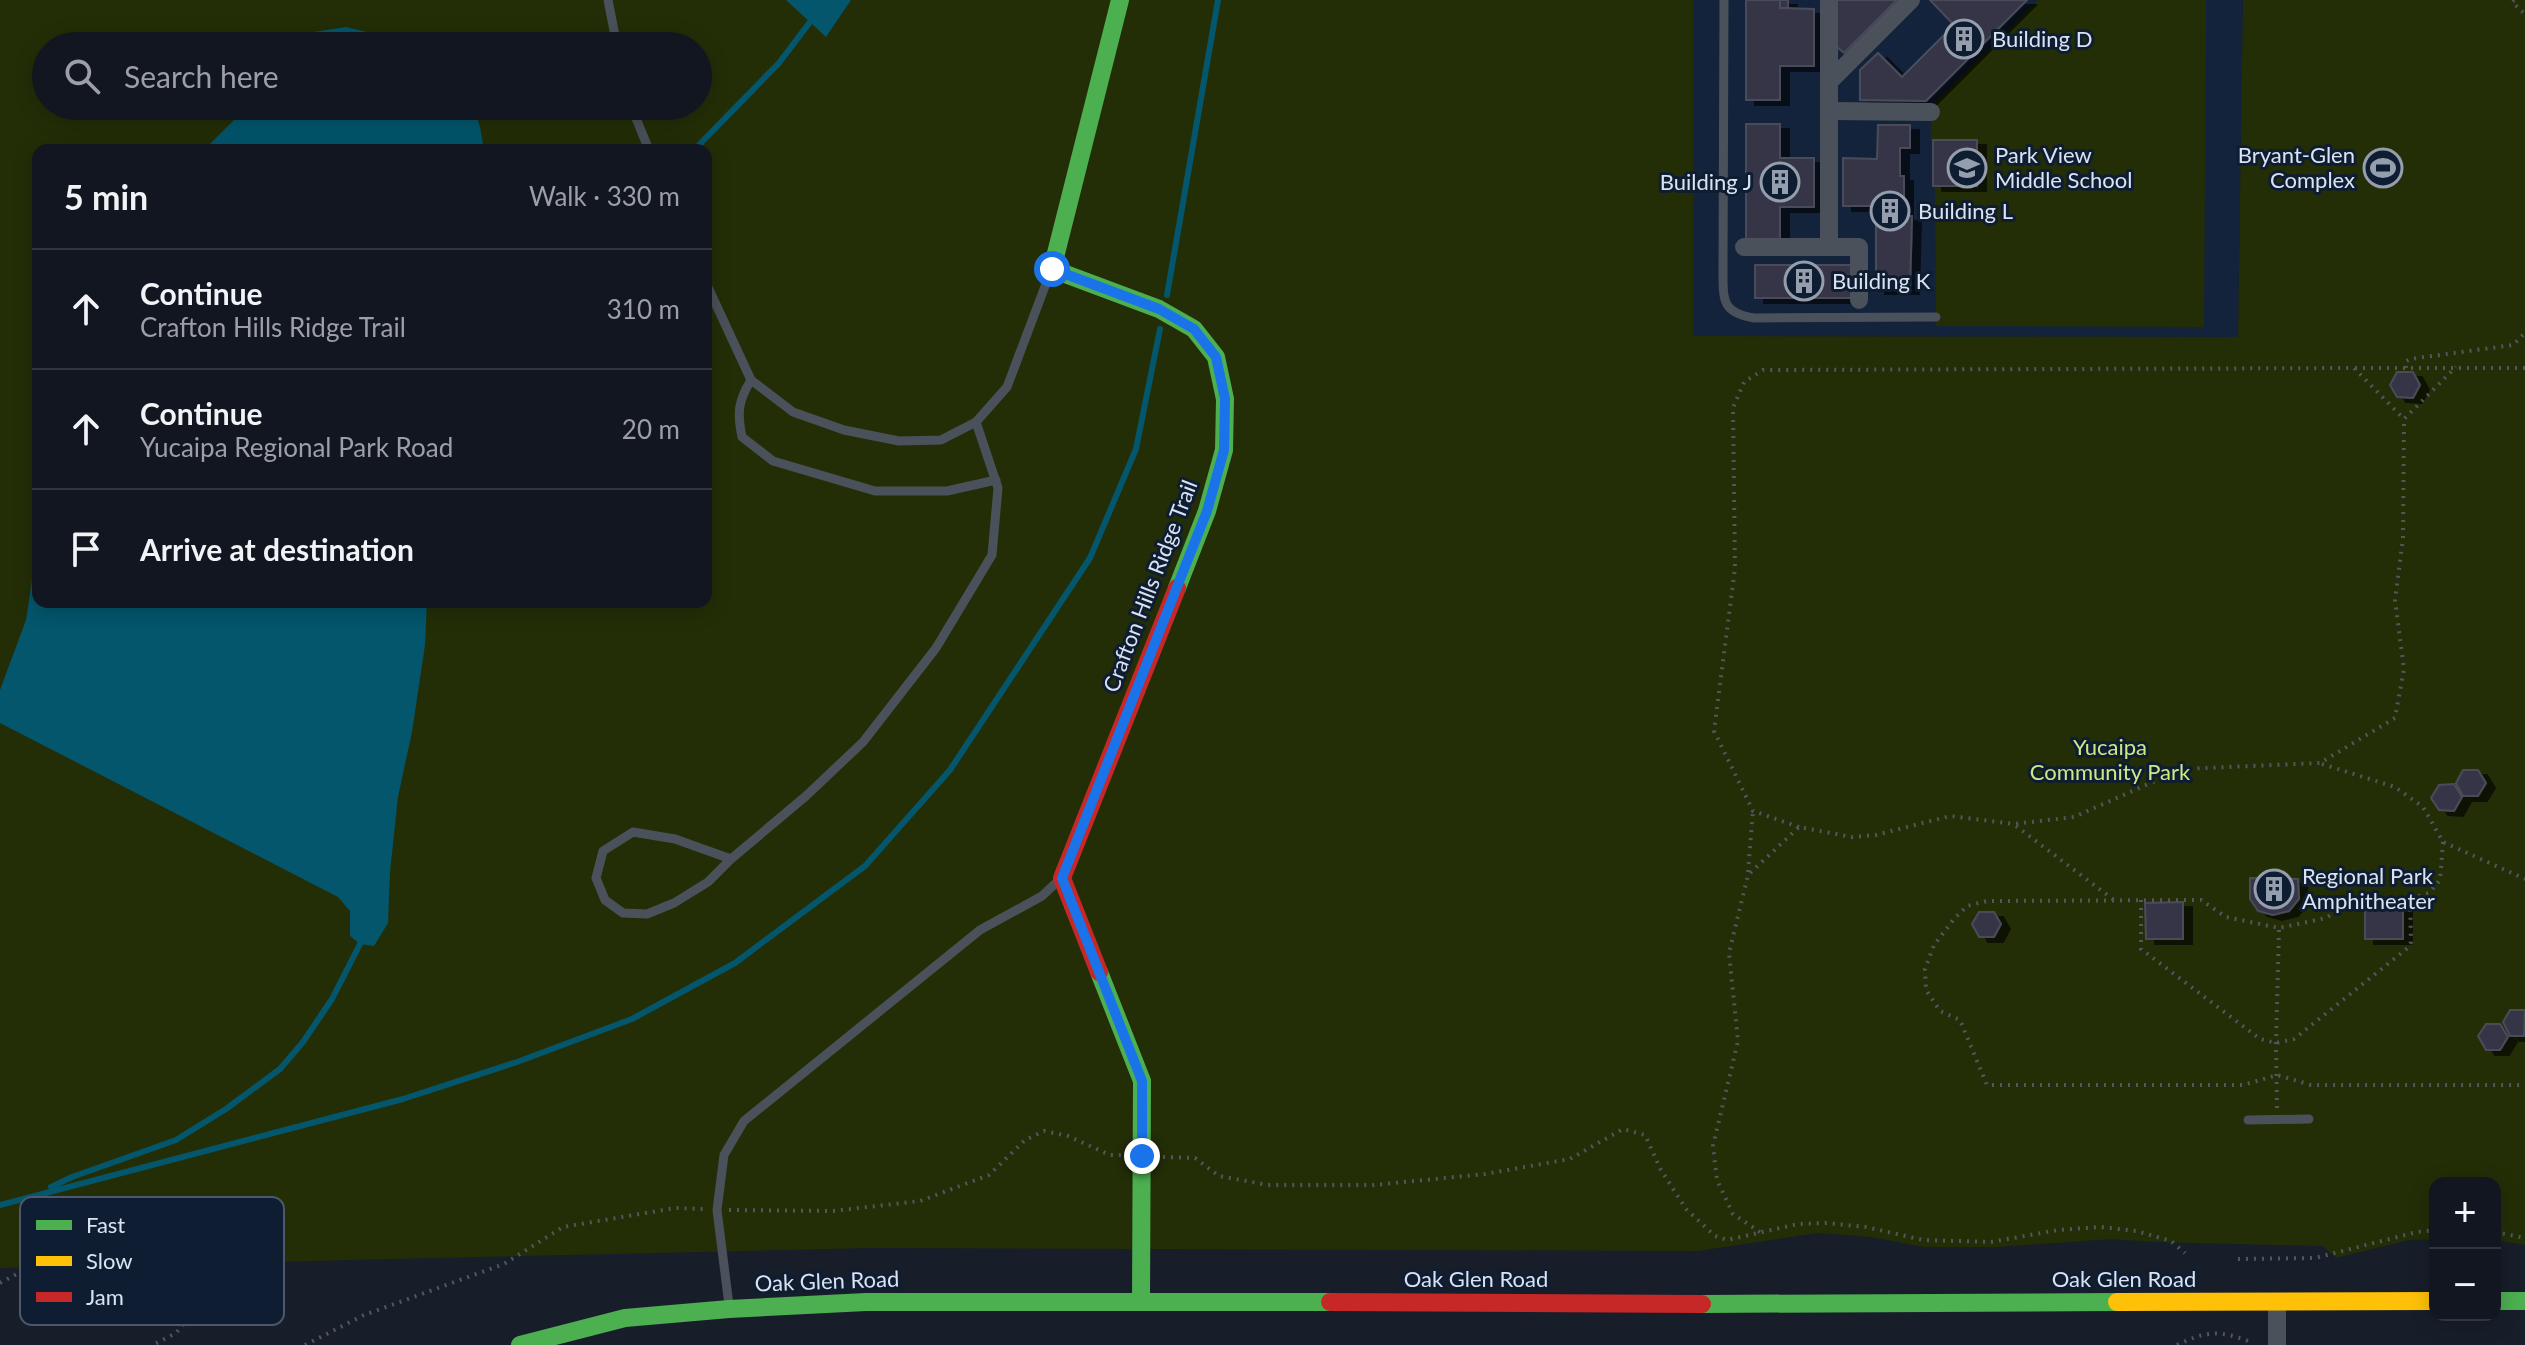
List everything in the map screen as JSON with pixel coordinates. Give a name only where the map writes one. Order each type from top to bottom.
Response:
[{"type":"main road","points":[[1052,269],[1120,0]]},
{"type":"main road","name":"Crafton Hills Ridge Trail","points":[[1052,269],[1159,309],[1194,329],[1216,357],[1225,399],[1224,450],[1207,511],[1062,878]]},
{"type":"main road","points":[[1062,878],[1142,1081],[1141,1301]]},
{"type":"main road","name":"Oak Glen Road","points":[[520,1345],[563,1339],[625,1318],[866,1302],[1669,1304],[2429,1301]]},
{"type":"main road","points":[[2501,1301],[2525,1301]]},
{"type":"street","points":[[1829,0],[1829,247]]},
{"type":"street","points":[[1829,82],[1911,0]]},
{"type":"street","points":[[1829,111],[1931,112]]},
{"type":"street","points":[[1744,247],[1859,247],[1859,300]]},
{"type":"street","points":[[2277,1302],[2277,1345]]},
{"type":"lane","points":[[608,0],[614,32]]},
{"type":"lane","points":[[1724,0],[1723,290],[1727,307],[1737,314],[1754,318],[1936,317]]},
{"type":"lane","points":[[637,120],[647,144]]},
{"type":"lane","points":[[712,296],[751,380],[793,412],[844,430],[899,441],[941,440],[976,422],[1007,387],[1052,269]]},
{"type":"lane","points":[[751,380],[743,393],[738,416],[742,437],[773,461],[875,491],[947,491],[996,480]]},
{"type":"lane","points":[[731,859],[675,839],[633,832],[603,851],[596,878],[605,900],[623,913],[647,914],[674,903],[708,882],[863,742],[936,648],[992,555],[998,488],[976,422]]},
{"type":"lane","points":[[729,1309],[717,1210],[724,1155],[744,1121],[980,930],[1042,896],[1062,878]]},
{"type":"lane","points":[[2248,1120],[2309,1119]]},
{"type":"path","points":[[2514,0],[2512,2],[2525,14]]},
{"type":"path","points":[[2406,368],[2405,362],[2410,359],[2513,345],[2525,333]]},
{"type":"path","points":[[2320,763],[2395,718],[2404,669],[2395,600],[2403,538],[2404,419],[2456,367]]},
{"type":"path","points":[[2354,368],[2404,419]]},
{"type":"path","points":[[1760,1232],[1733,1214],[1717,1180],[1713,1146],[1738,1041],[1729,953],[1748,875],[1753,811],[1714,731],[1735,568],[1733,408],[1744,382],[1763,370],[2525,368]]},
{"type":"path","points":[[1753,811],[1799,827],[1852,837],[1876,835],[1950,816],[2014,824],[2074,817],[2182,769],[2320,763],[2395,787],[2423,807],[2443,842],[2440,880],[2429,893],[2410,899],[2356,899],[2326,918],[2279,928],[2226,917],[2201,900],[1987,901],[1967,906],[1934,945],[1925,969],[1926,990],[1940,1011],[1960,1020],[1987,1085],[2243,1085],[2277,1075],[2311,1085],[2525,1085]]},
{"type":"path","points":[[2014,824],[2114,901]]},
{"type":"path","points":[[1748,875],[1799,827]]},
{"type":"path","points":[[2443,842],[2525,879]]},
{"type":"path","points":[[2141,900],[2141,949],[2260,1039],[2276,1043],[2294,1039],[2409,947],[2410,899]]},
{"type":"path","points":[[2278,1118],[2279,928]]},
{"type":"path","points":[[305,1345],[364,1315],[504,1264],[563,1227],[675,1208],[833,1211],[920,1201],[989,1175],[1025,1140],[1044,1131],[1068,1136],[1110,1155],[1195,1158],[1219,1176],[1268,1185],[1374,1185],[1485,1174],[1570,1159],[1623,1129],[1645,1135],[1661,1170],[1686,1209],[1715,1236],[1727,1240],[1798,1224],[1866,1227],[1923,1240],[1991,1242],[2058,1230],[2101,1227],[2136,1231],[2171,1241],[2185,1253]]},
{"type":"path","points":[[2238,1259],[2315,1258],[2429,1231]]},
{"type":"path","points":[[2501,1233],[2525,1238]]},
{"type":"path","points":[[0,1283],[20,1272]]},
{"type":"path","points":[[153,1345],[176,1333],[183,1325]]},
{"type":"path","points":[[2177,1345],[2204,1333],[2226,1333],[2248,1341]]},
{"type":"shaded area","points":[[786,0],[851,0],[826,37]]},
{"type":"shaded area","name":"Park View Middle School","points":[[1693,0],[2243,0],[2238,337],[1692,336]]},
{"type":"shaded area","points":[[346,27],[367,32],[314,32]]},
{"type":"shaded area","points":[[234,120],[478,120],[483,144],[210,144]]},
{"type":"shaded area","points":[[32,580],[32,608],[427,608],[425,645],[412,732],[398,797],[388,923],[374,946],[360,944],[350,936],[350,911],[338,897],[0,723],[0,690],[26,620]]},
{"type":"green space","name":"Yucaipa Community Park","points":[[0,0],[1693,0],[1693,336],[2238,337],[2243,0],[2525,0],[2525,1245],[2501,1241],[2501,1177],[2429,1177],[2429,1239],[2409,1240],[2336,1258],[2323,1246],[2112,1239],[1997,1247],[1924,1247],[1871,1237],[1818,1233],[1697,1251],[870,1248],[284,1261],[284,1197],[20,1197],[20,1268],[0,1268]]},
{"type":"green space","points":[[2038,0],[2206,0],[2204,327],[1936,326],[1935,186],[1977,186],[1977,141],[1931,140],[1931,106]]},
{"type":"building","points":[[1746,0],[1780,0],[1780,8],[1814,9],[1814,66],[1780,66],[1780,100],[1746,100]]},
{"type":"building","points":[[1780,0],[1788,0],[1788,8],[1780,8]]},
{"type":"building","points":[[1837,0],[1897,0],[1844,53],[1837,47]]},
{"type":"building","name":"Building D","points":[[1930,0],[2027,0],[1926,101],[1860,100],[1860,70],[1878,53],[1902,77],[1954,25]]},
{"type":"building","name":"Building J","points":[[1746,124],[1780,124],[1780,158],[1814,158],[1814,207],[1780,207],[1780,240],[1746,240]]},
{"type":"building","name":"Building L","points":[[1878,125],[1910,125],[1910,148],[1900,148],[1900,176],[1904,176],[1904,216],[1912,216],[1910,289],[1876,289],[1876,206],[1843,206],[1843,158],[1877,159]]},
{"type":"building","points":[[1933,140],[1977,140],[1977,186],[1933,186]]},
{"type":"building","name":"Building K","points":[[1755,265],[1852,265],[1852,298],[1755,298]]},
{"type":"building","points":[[2397,372],[2413,372],[2420,385],[2413,398],[2397,397],[2390,385]]},
{"type":"building","points":[[2463,770],[2478,770],[2486,783],[2478,796],[2463,796],[2456,783]]},
{"type":"building","points":[[2454,784],[2462,797],[2454,811],[2439,810],[2431,798],[2439,785]]},
{"type":"building","name":"Regional Park Amphitheater","points":[[2250,878],[2298,879],[2299,899],[2289,911],[2273,915],[2258,911],[2250,899]]},
{"type":"building","points":[[2183,902],[2183,939],[2146,939],[2145,903]]},
{"type":"building","points":[[2365,904],[2403,904],[2403,939],[2365,939]]},
{"type":"building","points":[[1979,912],[1994,912],[2001,924],[1994,937],[1979,937],[1972,924]]},
{"type":"building","points":[[2510,1010],[2525,1010],[2524,1036],[2510,1036],[2503,1022]]},
{"type":"building","points":[[2486,1024],[2500,1024],[2508,1037],[2500,1050],[2486,1050],[2478,1036]]},
{"type":"waterway","points":[[1167,295],[1218,0]]},
{"type":"waterway","points":[[700,144],[779,63],[810,22]]},
{"type":"waterway","points":[[30,1197],[403,1099],[517,1062],[632,1019],[735,963],[865,866],[950,770],[1090,558],[1136,449],[1160,329]]},
{"type":"waterway","points":[[51,1187],[176,1140],[226,1109],[280,1069],[332,999],[360,944]]},
{"type":"waterway","points":[[0,1205],[20,1200]]},
{"type":"traffic: fast","points":[[1120,0],[1052,269],[1159,309],[1194,329],[1216,357],[1225,399],[1224,450],[1207,511],[1177,588]]},
{"type":"traffic: fast","points":[[1099,972],[1142,1081],[1141,1301]]},
{"type":"traffic: fast","points":[[2501,1301],[2525,1301]]},
{"type":"traffic: fast","points":[[520,1345],[625,1318],[729,1309],[866,1302],[1330,1302]]},
{"type":"traffic: fast","points":[[1702,1304],[2117,1302]]},
{"type":"traffic: slow","points":[[2117,1302],[2429,1301]]},
{"type":"traffic: jam","points":[[1099,972],[1062,878],[1177,588]]},
{"type":"traffic: jam","points":[[1330,1302],[1702,1304]]},
{"type":"place","name":"Building D","points":[[1964,39]]},
{"type":"place","name":"Park View Middle School","points":[[1967,168]]},
{"type":"place","name":"Bryant-Glen Complex","points":[[2383,168]]},
{"type":"place","name":"Building J","points":[[1780,182]]},
{"type":"place","name":"Building L","points":[[1890,211]]},
{"type":"place","name":"Building K","points":[[1804,281]]},
{"type":"place","name":"Regional Park Amphitheater","points":[[2274,889]]},
{"type":"route","points":[[1052,269],[1159,309],[1194,329],[1216,357],[1225,399],[1224,450],[1207,511],[1062,878],[1142,1081],[1142,1156]]}]
